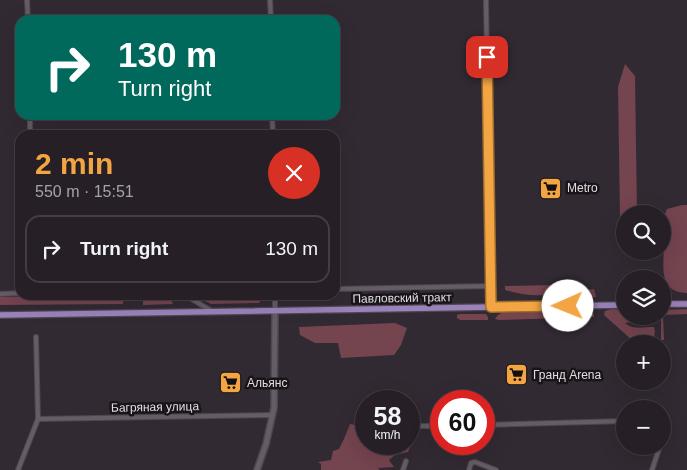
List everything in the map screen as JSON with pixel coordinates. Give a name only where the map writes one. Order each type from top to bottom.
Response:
[{"type":"main road","points":[[671,304],[687,304]]},
{"type":"main road","name":"Павловский тракт","points":[[0,315],[616,305]]},
{"type":"street","points":[[27,0],[28,15]]},
{"type":"street","points":[[270,0],[271,15]]},
{"type":"street","points":[[486,0],[491,307]]},
{"type":"street","points":[[340,289],[491,286]]},
{"type":"street","points":[[0,294],[15,293]]},
{"type":"street","points":[[193,300],[212,312]]},
{"type":"street","points":[[257,470],[273,415],[275,392],[275,300]]},
{"type":"street","points":[[18,470],[38,419],[36,337]]},
{"type":"street","name":"Багряная улица","points":[[38,419],[273,415]]},
{"type":"street","points":[[495,425],[616,421]]},
{"type":"street","points":[[652,470],[657,455]]},
{"type":"street","points":[[403,470],[406,461]]},
{"type":"street","points":[[469,470],[471,463],[475,462],[496,470]]},
{"type":"shaded area","points":[[625,64],[635,76],[637,205],[620,205],[618,87]]},
{"type":"shaded area","points":[[687,205],[687,293],[677,292],[671,288],[671,270],[663,270],[663,260],[671,260],[671,208]]},
{"type":"shaded area","points":[[555,285],[553,293],[594,289],[596,297],[558,299],[552,293],[535,295],[505,290],[505,286]]},
{"type":"shaded area","points":[[0,297],[15,297],[15,300],[123,300],[123,304],[0,305]]},
{"type":"shaded area","points":[[143,300],[171,300],[173,304],[143,305]]},
{"type":"shaded area","points":[[203,300],[261,300],[259,303],[211,304]]},
{"type":"shaded area","points":[[616,309],[616,325],[654,327],[655,331],[654,335],[626,335],[604,315],[605,311]]},
{"type":"shaded area","points":[[687,309],[687,314],[671,315],[671,310]]},
{"type":"shaded area","points":[[589,311],[594,314],[594,317],[495,319],[501,313]]},
{"type":"shaded area","points":[[486,314],[488,320],[460,320],[457,318],[457,315]]},
{"type":"shaded area","points":[[395,323],[407,328],[401,345],[394,355],[341,358],[338,343],[315,343],[300,335],[299,327]]},
{"type":"shaded area","points":[[661,325],[663,325],[664,335],[661,335]]},
{"type":"shaded area","points":[[350,424],[355,425],[355,455],[395,455],[389,460],[394,467],[378,468],[380,470],[321,470],[321,464],[318,462],[331,460],[333,451],[339,449]]},
{"type":"place","name":"Metro","points":[[551,188]]},
{"type":"place","name":"Гранд Arena","points":[[517,375]]},
{"type":"place","name":"Альянс","points":[[231,383]]},
{"type":"route","points":[[487,57],[491,307],[568,306]]}]
